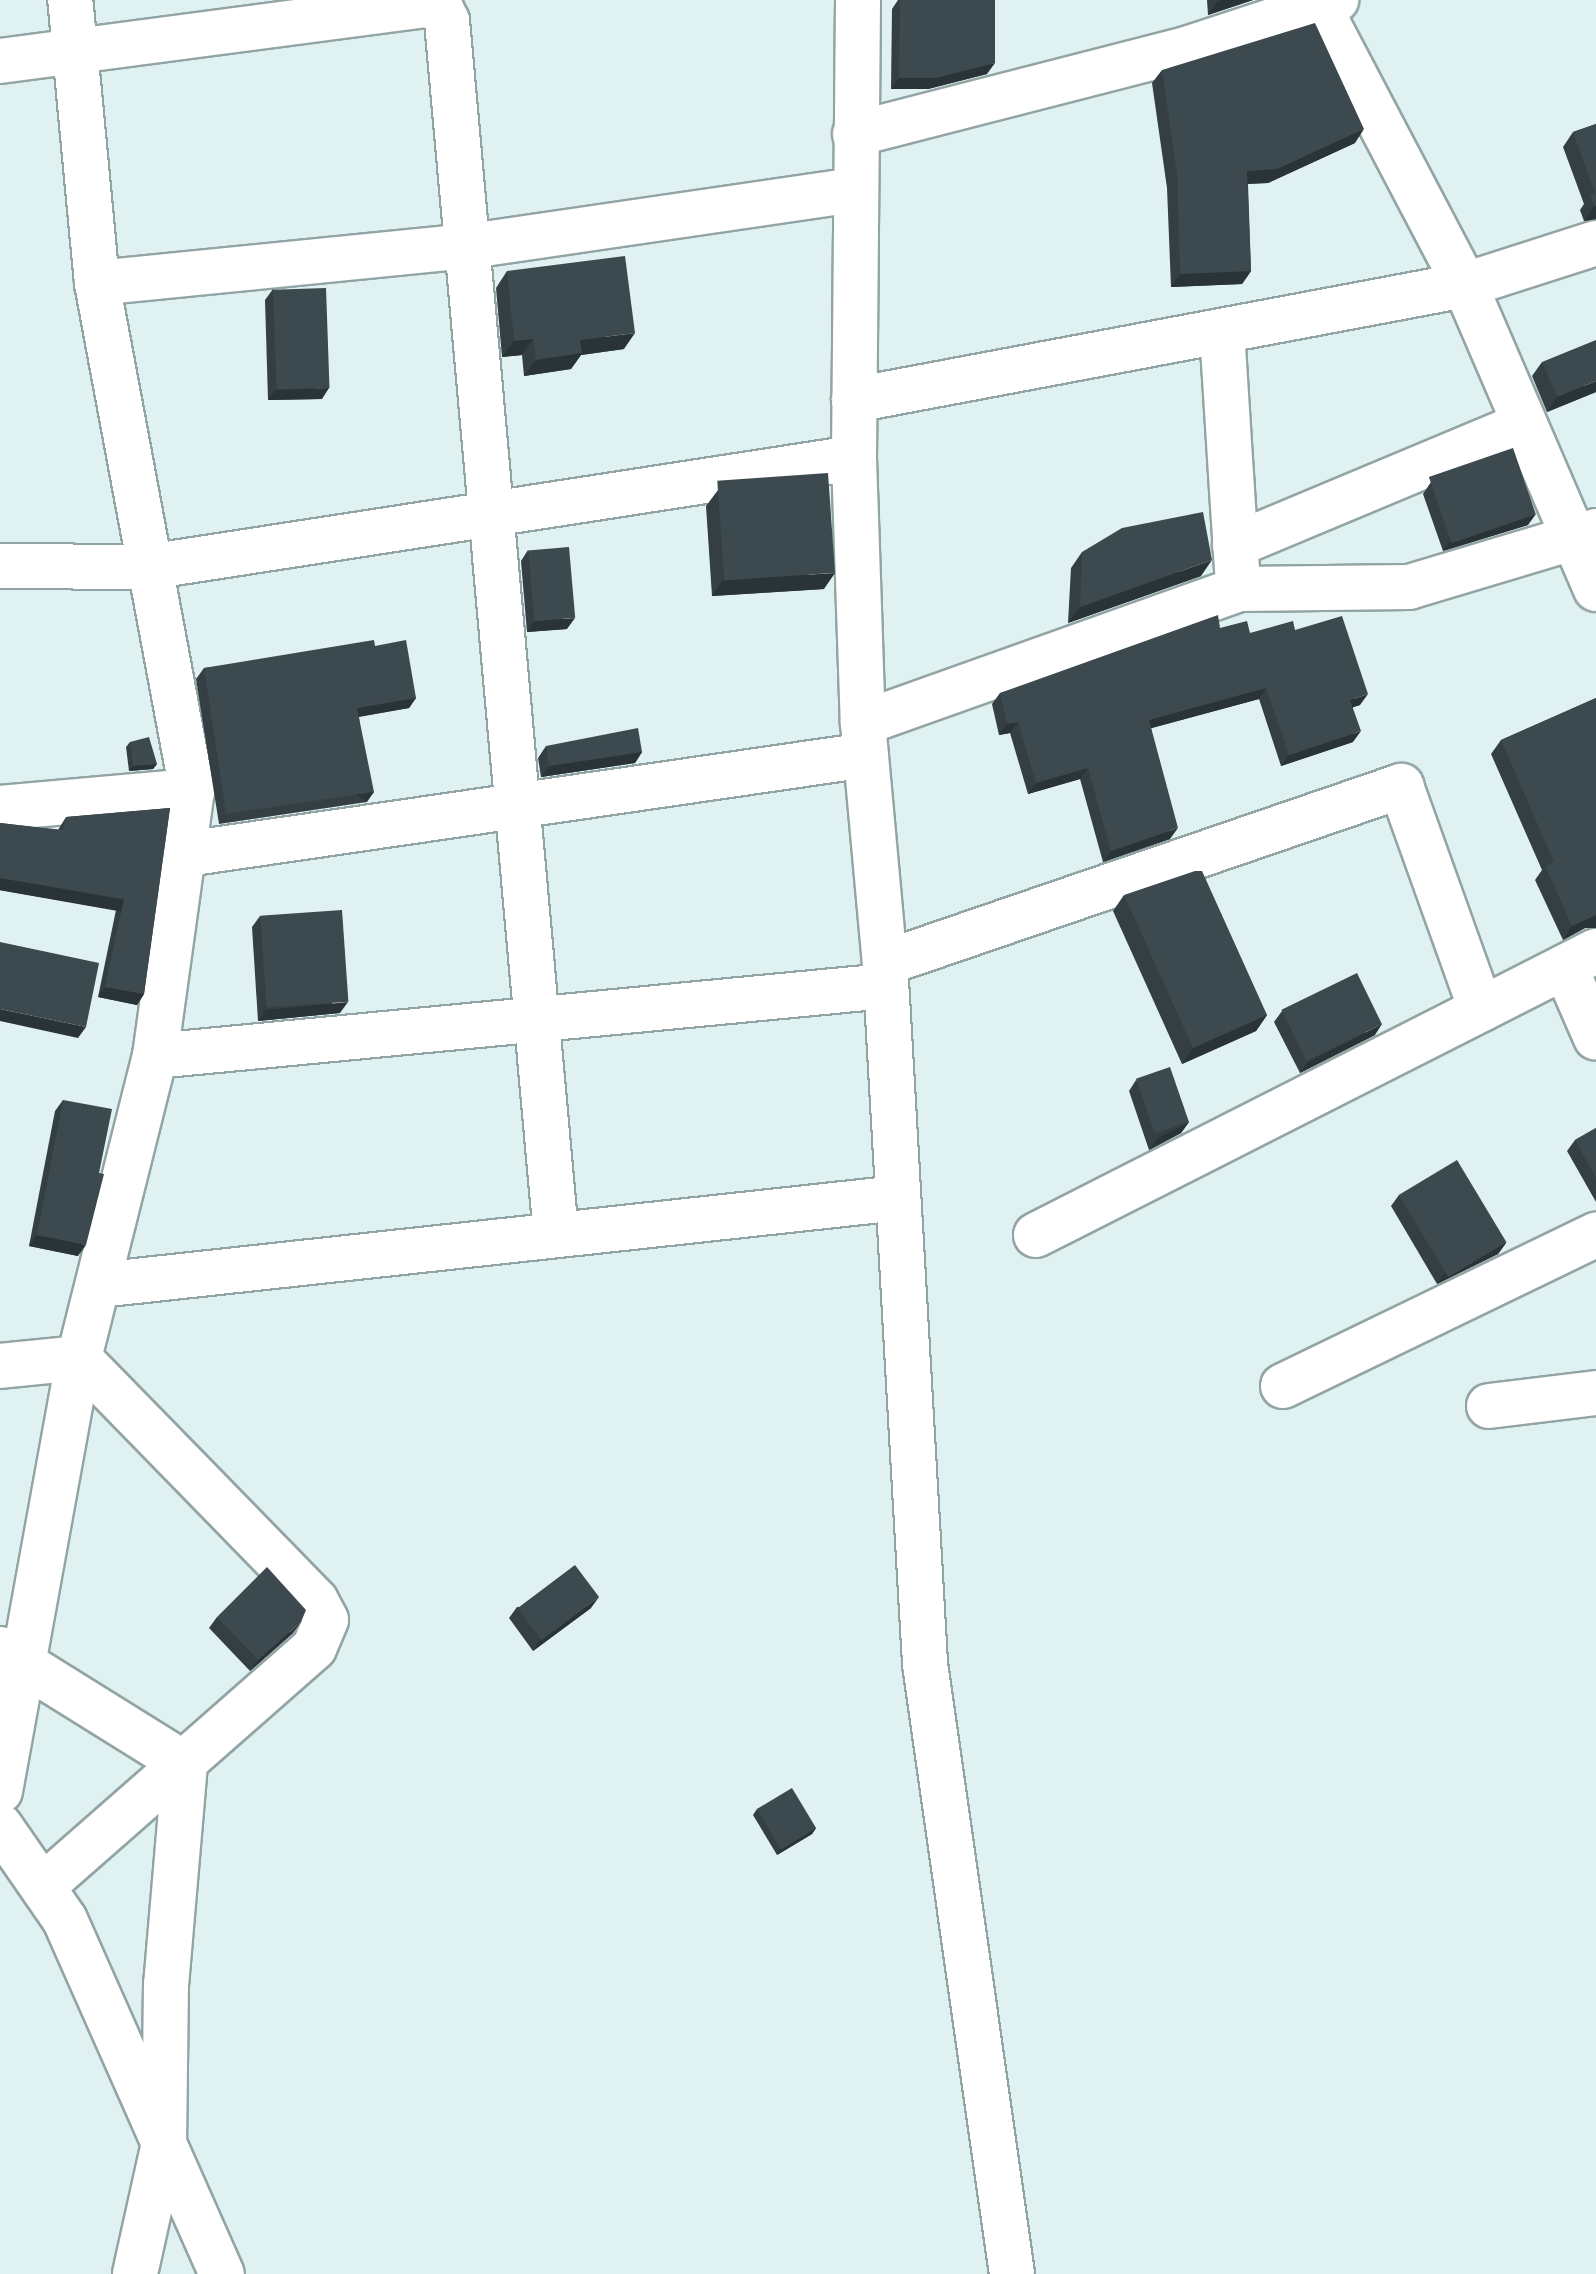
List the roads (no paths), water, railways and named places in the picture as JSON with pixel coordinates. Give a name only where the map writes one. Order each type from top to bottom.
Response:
[{"type":"street","points":[[0,1791],[10,1654],[79,1358],[155,1056],[186,854],[192,791],[97,283],[70,0]]},
{"type":"street","points":[[858,0],[853,190],[854,458],[864,739],[885,975],[925,1664],[1012,2274]]},
{"type":"street","points":[[855,134],[1189,48],[1328,4],[1465,285],[1522,425],[1585,534],[1596,589]]},
{"type":"street","points":[[0,61],[75,54],[426,5],[441,9],[447,21],[470,246],[556,1235]]},
{"type":"street","points":[[97,283],[470,246],[853,190]]},
{"type":"street","points":[[854,400],[1465,285],[1596,243]]},
{"type":"street","points":[[1222,331],[1239,589]]},
{"type":"street","points":[[1235,545],[1522,425]]},
{"type":"street","points":[[0,566],[148,567],[854,458]]},
{"type":"street","points":[[186,854],[519,806],[864,739],[1239,589],[1409,587],[1585,534]]},
{"type":"street","points":[[155,1056],[536,1020],[885,975],[1401,786],[1481,1009]]},
{"type":"street","points":[[0,808],[192,791]]},
{"type":"street","points":[[1036,1235],[1580,959],[1596,1038]]},
{"type":"street","points":[[99,1285],[898,1198]]},
{"type":"street","points":[[1283,1386],[1596,1235]]},
{"type":"street","points":[[0,1366],[79,1358]]},
{"type":"street","points":[[45,1884],[314,1648],[326,1620],[316,1601],[79,1358]]},
{"type":"street","points":[[1489,1406],[1596,1393]]},
{"type":"street","points":[[10,1654],[185,1764]]},
{"type":"street","points":[[135,2274],[164,2143],[166,1984],[185,1764]]},
{"type":"street","points":[[0,1826],[45,1884],[222,2274]]}]
